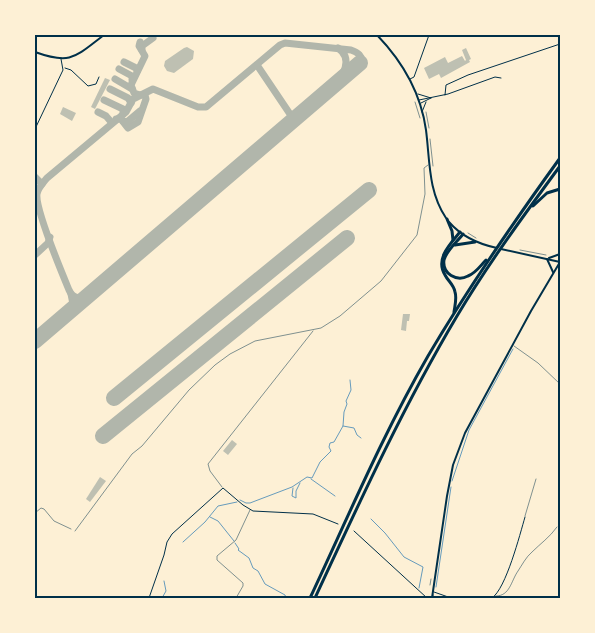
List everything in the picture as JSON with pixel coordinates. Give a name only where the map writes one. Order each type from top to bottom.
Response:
[{"type":"highway","points":[[310,598],[392,425],[427,357],[493,252],[560,158]]},
{"type":"highway","points":[[314,598],[379,461],[457,316],[483,275],[560,166]]},
{"type":"highway","points":[[526,213],[547,193],[560,189]]},
{"type":"highway","points":[[447,219],[452,231],[453,241]]},
{"type":"highway","points":[[462,233],[447,253],[444,265],[450,275],[459,278],[468,276],[476,271],[493,252]]},
{"type":"highway","points":[[454,314],[456,293],[443,272],[441,264],[443,256],[453,241],[462,233]]},
{"type":"highway","points":[[454,245],[475,242]]},
{"type":"main road","points":[[35,52],[62,59],[69,58],[78,54],[104,35]]},
{"type":"main road","points":[[377,35],[393,53],[416,93],[426,129],[433,192],[441,211],[447,219],[475,242],[560,262],[465,433],[453,465],[446,496],[433,592],[434,598]]},
{"type":"main road","points":[[547,259],[560,254]]},
{"type":"main road","points":[[547,259],[553,272]]},
{"type":"street","points":[[410,80],[414,77],[429,35]]},
{"type":"street","points":[[445,95],[446,85],[468,75],[560,44]]},
{"type":"street","points":[[35,130],[64,67],[62,59]]},
{"type":"street","points":[[64,67],[71,70],[88,86],[96,84],[99,77]]},
{"type":"street","points":[[418,101],[445,95],[495,77],[501,78]]},
{"type":"street","points":[[416,93],[431,98]]},
{"type":"street","points":[[422,113],[424,105],[431,98]]},
{"type":"street","points":[[418,101],[426,102]]},
{"type":"street","points":[[149,598],[167,542],[172,534],[223,488],[250,510],[313,514],[338,524]]},
{"type":"street","points":[[492,598],[502,590],[525,517]]},
{"type":"street","points":[[354,531],[427,598]]},
{"type":"street","points":[[433,592],[451,598]]},
{"type":"lane","points":[[75,531],[132,454],[142,446],[189,390],[215,365],[230,354],[255,341],[320,328],[340,316],[392,269],[416,238],[425,194],[424,168],[429,164]]},
{"type":"lane","points":[[223,488],[210,471],[208,464],[314,330]]},
{"type":"lane","points":[[513,345],[538,363],[560,384]]},
{"type":"lane","points":[[525,517],[536,479]]},
{"type":"lane","points":[[236,598],[243,583],[218,560],[217,556],[236,540],[250,510]]},
{"type":"lane","points":[[496,596],[505,594],[530,554],[557,527]]},
{"type":"lane","points":[[502,590],[505,594]]},
{"type":"path","points":[[418,101],[414,100],[421,120]]},
{"type":"path","points":[[424,105],[429,130]]},
{"type":"path","points":[[430,136],[433,168]]},
{"type":"path","points":[[462,233],[469,233],[479,240]]},
{"type":"path","points":[[513,248],[547,255]]},
{"type":"path","points":[[35,513],[41,508],[44,509],[54,521],[75,531]]},
{"type":"path","points":[[430,588],[433,573]]},
{"type":"building","points":[[187,47],[194,51],[193,59],[174,73],[167,71],[164,66],[165,61]]},
{"type":"building","points":[[466,48],[471,59],[469,60],[470,62],[441,78],[439,74],[429,79],[424,68],[445,57],[448,63],[462,56],[465,61],[462,50]]},
{"type":"building","points":[[105,78],[110,80],[95,109],[91,107]]},
{"type":"building","points":[[63,107],[76,113],[72,121],[60,114]]},
{"type":"building","points":[[403,314],[410,314],[406,331],[401,330]]},
{"type":"building","points":[[232,440],[237,444],[228,455],[223,451]]},
{"type":"building","points":[[100,477],[106,481],[90,502],[86,499]]},
{"type":"waterway","points":[[452,481],[469,430],[513,349]]},
{"type":"waterway","points":[[240,500],[250,503],[292,487],[307,477],[312,478],[320,462],[331,451],[330,443],[334,442],[343,426],[346,401],[351,390],[350,380]]},
{"type":"waterway","points":[[343,426],[354,428],[357,435],[361,438]]},
{"type":"waterway","points":[[311,479],[335,496]]},
{"type":"waterway","points":[[293,488],[292,496],[296,498],[296,491],[300,483]]},
{"type":"waterway","points":[[436,587],[451,487]]},
{"type":"waterway","points":[[183,542],[205,522],[218,506],[237,502]]},
{"type":"waterway","points":[[210,517],[218,521],[234,541]]},
{"type":"waterway","points":[[371,519],[404,557],[423,567],[419,588]]},
{"type":"waterway","points":[[235,543],[238,550],[249,558],[253,568],[258,571],[265,584],[285,595],[286,598]]},
{"type":"waterway","points":[[162,598],[166,591],[164,581]]},
{"type":"taxiway","points":[[142,50],[142,46],[153,38]]},
{"type":"taxiway","points":[[140,42],[139,46],[145,56],[131,85],[134,93],[140,95]]},
{"type":"taxiway","points":[[89,295],[77,298],[69,290],[44,226],[37,194],[47,178],[126,112],[133,99],[153,89],[198,107],[206,107],[280,45],[285,43],[351,50],[358,53],[361,58],[360,63]]},
{"type":"taxiway","points":[[332,87],[343,73],[346,63],[343,52],[338,48]]},
{"type":"taxiway","points":[[124,62],[136,68],[137,71]]},
{"type":"taxiway","points":[[257,65],[294,120]]},
{"type":"taxiway","points":[[119,69],[132,76],[132,80]]},
{"type":"taxiway","points":[[115,79],[132,89]]},
{"type":"taxiway","points":[[110,89],[128,98],[131,103]]},
{"type":"taxiway","points":[[116,119],[121,119],[128,128],[138,122],[146,99],[145,95],[141,95]]},
{"type":"taxiway","points":[[104,100],[123,109],[123,114]]},
{"type":"taxiway","points":[[123,121],[127,122],[140,111]]},
{"type":"taxiway","points":[[98,112],[106,116],[112,123]]},
{"type":"taxiway","points":[[35,177],[42,184]]},
{"type":"taxiway","points":[[35,255],[48,243],[50,237]]},
{"type":"taxiway","points":[[70,311],[73,304],[71,294]]},
{"type":"runway","points":[[35,341],[360,63]]},
{"type":"runway","points":[[114,398],[369,190]]},
{"type":"runway","points":[[103,436],[347,238]]}]
